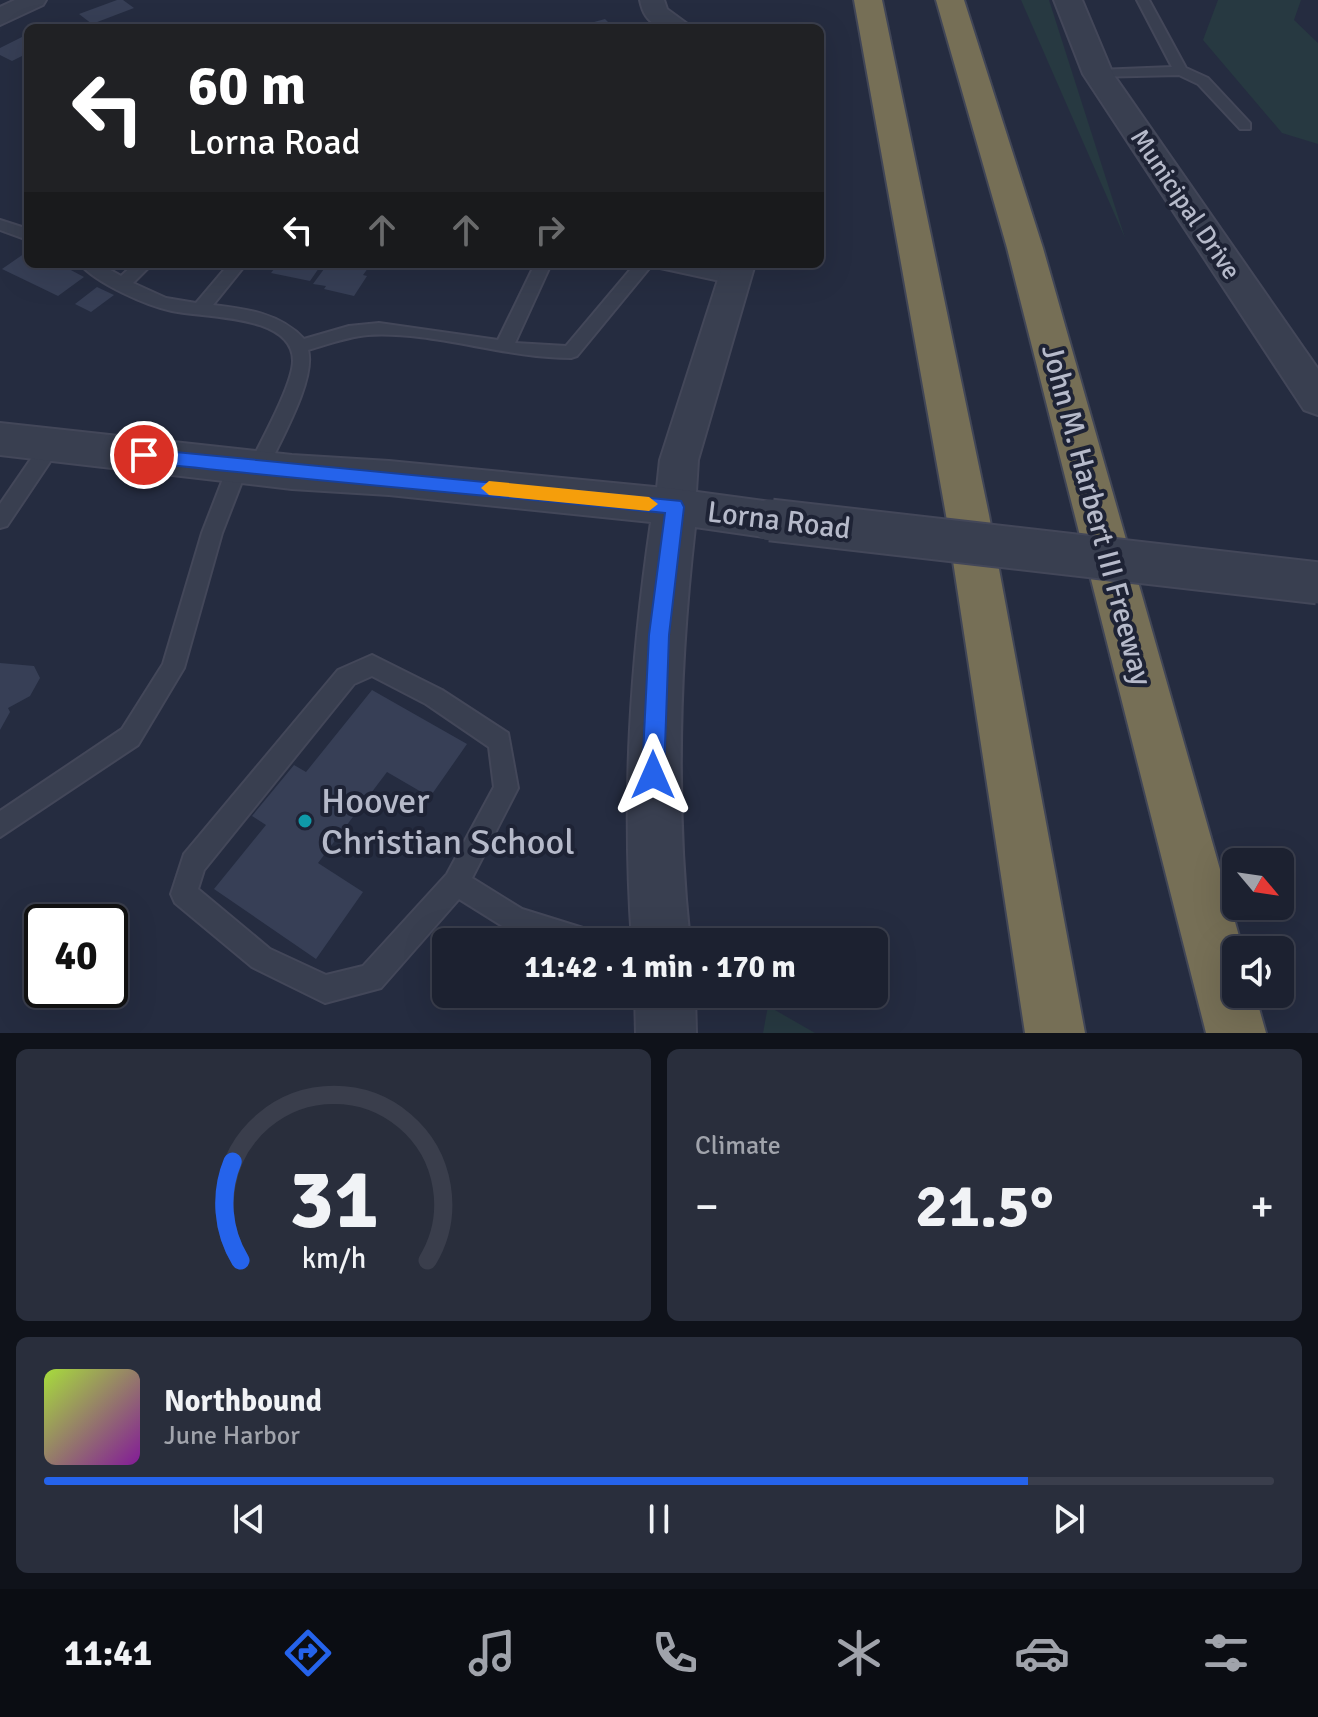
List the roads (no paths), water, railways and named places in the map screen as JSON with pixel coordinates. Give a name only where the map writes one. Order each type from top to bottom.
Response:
[{"type":"highway","points":[[868,0],[909,196],[989,624],[1055,1033]]},
{"type":"highway","name":"John M. Harbert III Freeway","points":[[950,0],[1025,248],[1236,1033]]},
{"type":"street","points":[[0,17],[34,0]]},
{"type":"street","points":[[652,0],[655,13],[673,24]]},
{"type":"street","name":"Municipal Drive","points":[[1068,0],[1098,74],[1318,400]]},
{"type":"street","points":[[660,928],[655,883],[652,747],[659,635],[679,460],[737,271]]},
{"type":"street","name":"Lorna Road","points":[[0,439],[248,467],[675,507],[1318,583]]},
{"type":"street","points":[[665,1008],[666,1033]]},
{"type":"lane","points":[[1143,0],[1181,71]]},
{"type":"lane","points":[[1098,74],[1181,71],[1203,81],[1245,126]]},
{"type":"lane","points":[[0,225],[24,234]]},
{"type":"lane","points":[[0,825],[130,737],[173,668],[212,533],[303,363],[298,341],[280,326],[229,311],[170,305],[95,268]]},
{"type":"lane","points":[[122,284],[140,268]]},
{"type":"lane","points":[[201,308],[235,268]]},
{"type":"lane","points":[[504,347],[541,268]]},
{"type":"lane","points":[[300,346],[338,334],[377,329],[541,353],[571,352],[641,268]]},
{"type":"lane","points":[[703,268],[737,271]]},
{"type":"lane","points":[[0,520],[51,445]]},
{"type":"lane","points":[[372,665],[434,697],[500,741],[506,788],[456,883],[371,978],[325,989],[261,958],[184,894],[193,863],[346,677],[372,665]]},
{"type":"lane","points":[[456,883],[516,920],[543,928]]},
{"type":"place","name":"Hoover Christian School","points":[[305,821]]}]
